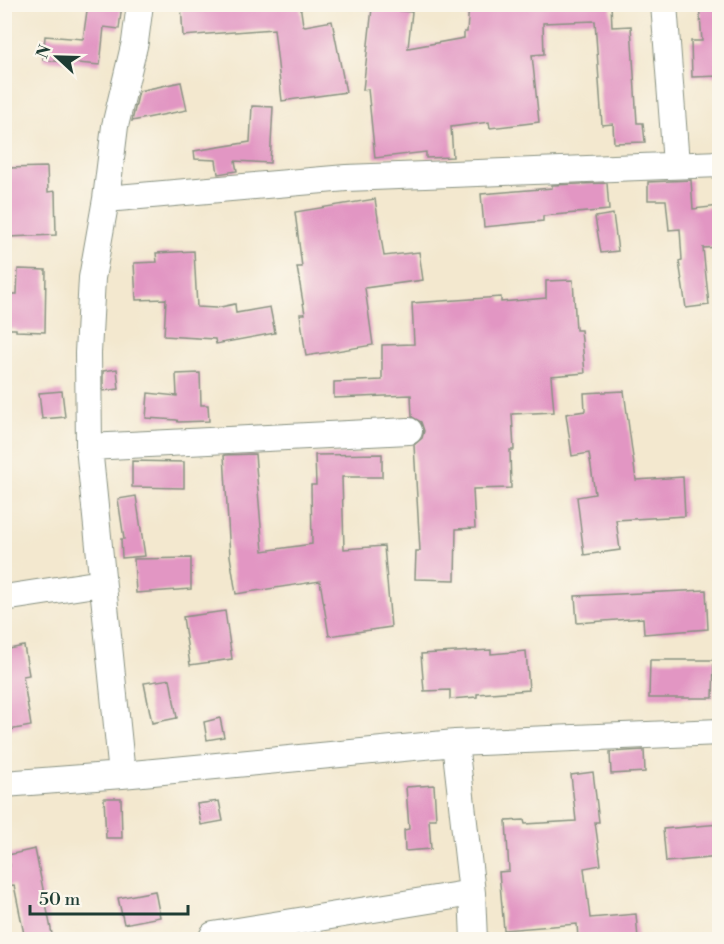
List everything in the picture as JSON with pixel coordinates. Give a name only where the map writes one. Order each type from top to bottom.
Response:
[{"type":"street","points":[[122,775],[89,447],[88,353],[92,278],[106,199],[115,126],[135,42],[140,4]]},
{"type":"street","points":[[664,4],[676,164]]},
{"type":"street","points":[[106,199],[346,178],[720,164]]},
{"type":"street","points":[[89,447],[409,431]]},
{"type":"street","points":[[4,598],[102,583]]},
{"type":"street","points":[[4,784],[455,743],[720,732]]},
{"type":"street","points":[[455,743],[472,893],[474,939]]},
{"type":"street","points":[[213,935],[472,893]]},
{"type":"building","points":[[88,4],[122,4],[119,29],[104,27],[100,65],[43,60],[45,36],[83,39]]},
{"type":"building","points":[[181,4],[300,4],[303,25],[332,21],[346,92],[282,101],[274,29],[183,36]]},
{"type":"building","points":[[469,4],[611,4],[612,27],[631,26],[637,123],[643,123],[645,142],[614,143],[613,124],[602,125],[595,21],[543,23],[544,54],[532,55],[539,122],[490,128],[489,122],[451,127],[453,157],[426,158],[426,152],[375,158],[368,89],[363,90],[372,8],[412,12],[408,48],[464,38],[464,32],[467,32]]},
{"type":"building","points":[[699,4],[720,4],[720,76],[692,77],[691,41],[702,41]]},
{"type":"building","points":[[181,82],[187,110],[132,121],[139,91]]},
{"type":"building","points":[[252,106],[273,107],[270,163],[235,161],[237,171],[218,174],[216,160],[195,159],[194,151],[250,142]]},
{"type":"building","points":[[47,167],[48,192],[55,191],[56,235],[8,237],[8,217],[4,217],[7,168]]},
{"type":"building","points":[[691,180],[693,209],[720,206],[720,247],[703,248],[709,305],[686,308],[679,261],[682,260],[680,229],[669,230],[666,200],[648,200],[648,182]]},
{"type":"building","points":[[607,183],[609,210],[543,216],[543,221],[484,227],[481,194],[552,188],[552,185]]},
{"type":"building","points":[[375,199],[384,256],[419,252],[423,280],[365,288],[373,345],[306,356],[300,314],[305,314],[297,267],[302,267],[295,212]]},
{"type":"building","points":[[613,214],[618,251],[601,253],[595,217]]},
{"type":"building","points":[[194,251],[197,307],[216,308],[235,304],[236,313],[270,307],[275,333],[216,344],[215,339],[164,336],[166,299],[136,300],[134,263],[157,262],[156,253]]},
{"type":"building","points":[[18,269],[46,270],[45,332],[4,329],[4,294],[17,294]]},
{"type":"building","points":[[573,280],[576,330],[581,330],[585,373],[551,376],[554,412],[512,414],[514,450],[510,450],[511,488],[473,489],[475,528],[456,529],[455,580],[415,579],[416,551],[420,551],[414,445],[422,438],[424,431],[421,422],[412,417],[411,395],[334,398],[334,382],[382,380],[382,345],[414,344],[412,303],[501,297],[501,302],[546,298],[546,281]]},
{"type":"building","points":[[117,369],[119,389],[103,391],[103,371]]},
{"type":"building","points":[[200,373],[201,405],[208,405],[209,421],[178,422],[177,420],[146,418],[148,393],[177,396],[176,374]]},
{"type":"building","points":[[62,391],[65,417],[42,419],[39,393]]},
{"type":"building","points":[[624,391],[636,480],[683,477],[685,516],[616,520],[620,550],[584,555],[577,497],[595,494],[589,453],[572,456],[566,414],[585,411],[584,393]]},
{"type":"building","points":[[255,454],[263,551],[312,544],[311,485],[316,485],[315,455],[382,454],[382,477],[342,477],[344,549],[384,546],[391,627],[329,636],[320,581],[236,594],[230,556],[224,455]]},
{"type":"building","points":[[132,461],[184,462],[184,488],[132,487]]},
{"type":"building","points":[[136,496],[145,556],[122,558],[121,539],[124,539],[118,499]]},
{"type":"building","points":[[191,558],[191,589],[136,593],[134,559]]},
{"type":"building","points":[[706,590],[708,629],[644,634],[643,618],[577,623],[575,596]]},
{"type":"building","points":[[225,611],[232,659],[190,665],[183,617]]},
{"type":"building","points":[[24,646],[29,675],[23,676],[31,726],[4,731],[4,650]]},
{"type":"building","points":[[491,650],[491,654],[526,651],[529,690],[477,694],[477,697],[450,699],[450,690],[424,691],[421,654]]},
{"type":"building","points":[[650,660],[714,660],[713,698],[649,698]]},
{"type":"building","points":[[170,679],[177,718],[152,723],[144,683]]},
{"type":"building","points":[[220,718],[224,737],[207,740],[204,722]]},
{"type":"building","points":[[644,750],[645,772],[611,774],[610,752]]},
{"type":"building","points":[[593,772],[599,822],[595,822],[601,865],[584,868],[590,918],[636,914],[638,939],[578,939],[577,924],[504,930],[499,872],[509,871],[506,821],[524,820],[525,824],[576,821],[571,775]]},
{"type":"building","points":[[434,785],[436,819],[429,819],[431,849],[405,851],[404,830],[409,829],[406,787]]},
{"type":"building","points":[[104,798],[121,798],[122,838],[106,838]]},
{"type":"building","points":[[219,801],[223,821],[201,825],[197,804]]},
{"type":"building","points":[[720,824],[720,857],[666,862],[663,829]]},
{"type":"building","points":[[35,849],[53,939],[25,939],[14,885],[4,886],[4,867],[10,866],[8,855]]},
{"type":"building","points":[[155,891],[160,917],[124,924],[118,898]]}]
